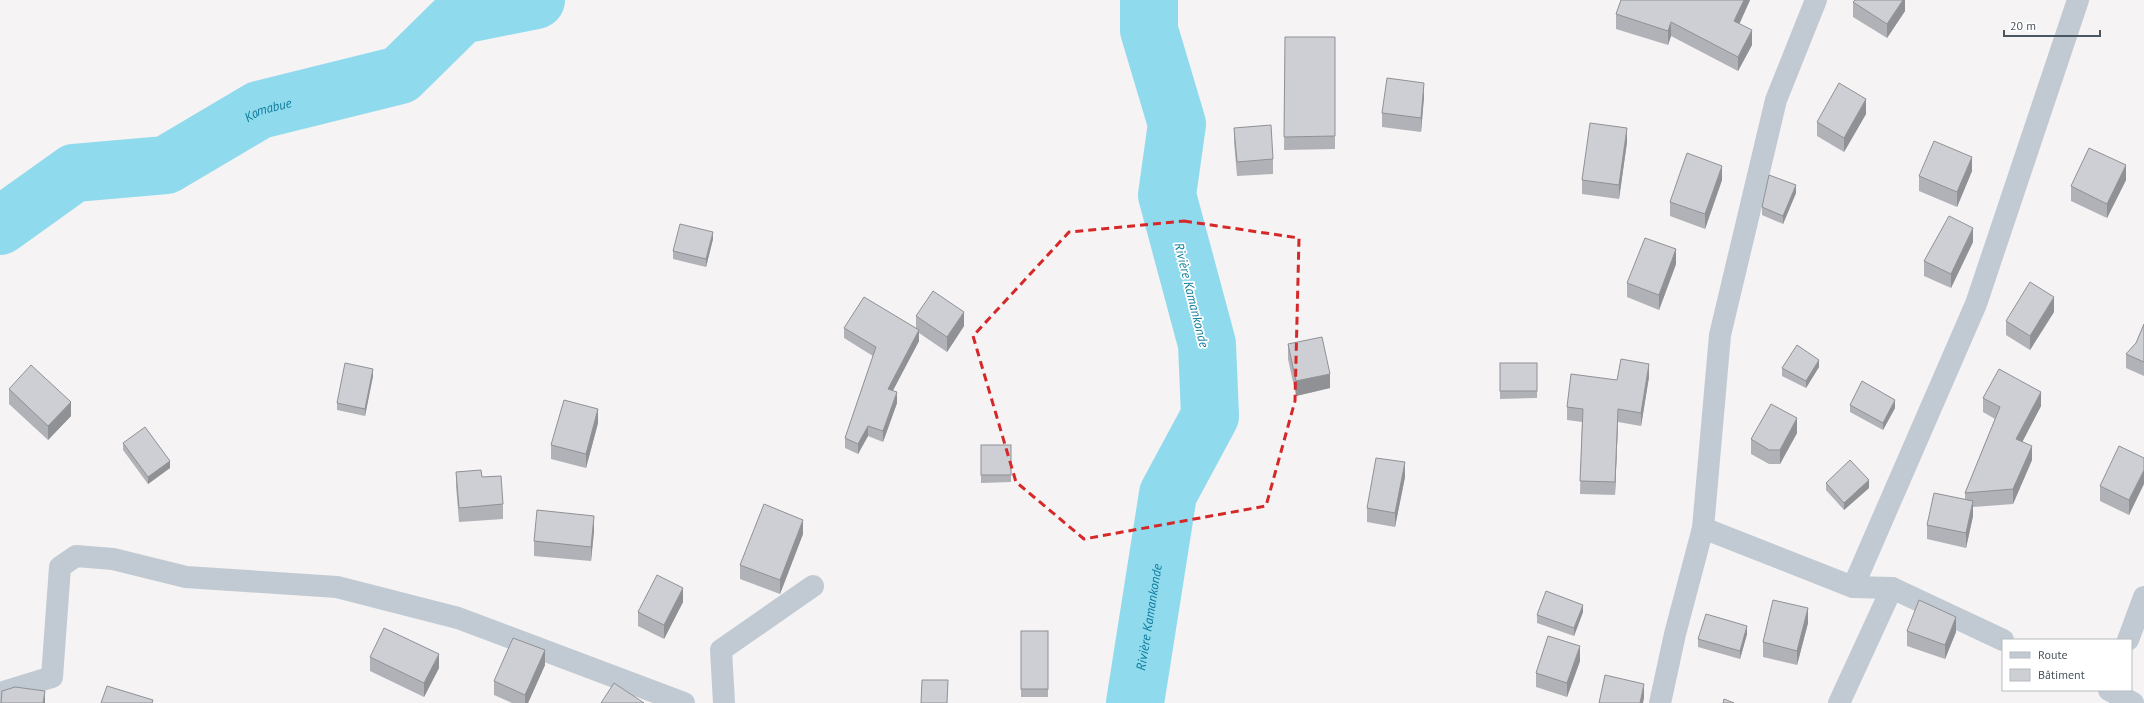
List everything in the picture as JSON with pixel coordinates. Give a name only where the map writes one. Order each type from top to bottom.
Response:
[{"type":"street","points":[[1660,703],[1675,634],[1703,528],[1720,335],[1776,100],[1816,0]]},
{"type":"street","points":[[1853,587],[1976,304],[2078,0]]},
{"type":"street","points":[[1703,528],[1853,587],[1892,588],[2002,640]]},
{"type":"street","points":[[0,693],[52,676],[60,567],[76,556],[113,559],[186,577],[337,586],[458,618],[684,703]]},
{"type":"street","points":[[724,703],[721,650],[813,586]]},
{"type":"street","points":[[1839,703],[1892,588]]},
{"type":"street","points":[[2128,639],[2144,596]]},
{"type":"street","points":[[2112,691],[2133,703]]},
{"type":"highlighted area","points":[[1184,221],[1299,238],[1295,401],[1266,506],[1084,539],[1016,482],[973,336],[1069,232]]},
{"type":"building","points":[[1621,0],[1744,0],[1734,21],[1752,30],[1738,57],[1671,22],[1668,31],[1616,14]]},
{"type":"building","points":[[1855,0],[1903,0],[1887,24],[1853,2]]},
{"type":"building","points":[[1285,37],[1335,37],[1335,136],[1284,137]]},
{"type":"building","points":[[1387,78],[1424,83],[1421,118],[1382,113]]},
{"type":"building","points":[[1839,83],[1866,99],[1844,138],[1817,122]]},
{"type":"building","points":[[1590,123],[1627,128],[1619,185],[1582,180]]},
{"type":"building","points":[[1271,125],[1273,159],[1237,162],[1234,128]]},
{"type":"building","points":[[1934,141],[1972,157],[1957,192],[1919,176]]},
{"type":"building","points":[[2089,148],[2126,165],[2107,204],[2071,186]]},
{"type":"building","points":[[1687,153],[1722,166],[1705,214],[1670,202]]},
{"type":"building","points":[[1769,175],[1796,185],[1783,216],[1762,207]]},
{"type":"building","points":[[1949,216],[1973,228],[1951,274],[1924,261]]},
{"type":"building","points":[[680,224],[713,232],[706,259],[673,251]]},
{"type":"building","points":[[1645,238],[1676,249],[1659,295],[1627,283]]},
{"type":"building","points":[[2030,282],[2054,297],[2030,336],[2006,321]]},
{"type":"building","points":[[933,291],[964,312],[947,337],[916,316]]},
{"type":"building","points":[[864,297],[919,330],[888,389],[897,392],[883,431],[868,426],[858,444],[845,438],[876,347],[844,328]]},
{"type":"building","points":[[2144,324],[2144,362],[2126,354],[2136,343]]},
{"type":"building","points":[[1322,337],[1330,374],[1296,381],[1288,344]]},
{"type":"building","points":[[1797,345],[1819,360],[1806,381],[1782,368]]},
{"type":"building","points":[[1621,359],[1649,364],[1641,413],[1618,409],[1615,482],[1580,481],[1583,409],[1567,407],[1571,374],[1617,380]]},
{"type":"building","points":[[345,363],[373,369],[365,409],[337,403]]},
{"type":"building","points":[[1500,363],[1537,363],[1537,391],[1500,391]]},
{"type":"building","points":[[31,365],[71,402],[48,426],[9,389]]},
{"type":"building","points":[[1999,369],[2041,392],[2016,439],[2032,446],[2013,489],[1965,493],[2000,407],[1983,398]]},
{"type":"building","points":[[1862,381],[1895,400],[1883,423],[1850,405]]},
{"type":"building","points":[[564,400],[598,409],[586,454],[551,445]]},
{"type":"building","points":[[1771,404],[1797,418],[1780,450],[1769,450],[1751,439]]},
{"type":"building","points":[[145,427],[170,461],[148,477],[123,443]]},
{"type":"building","points":[[981,445],[1011,445],[1011,475],[981,475]]},
{"type":"building","points":[[2119,446],[2144,458],[2144,470],[2129,500],[2100,486]]},
{"type":"building","points":[[1376,458],[1405,462],[1395,513],[1367,508]]},
{"type":"building","points":[[1850,460],[1869,480],[1844,503],[1826,483]]},
{"type":"building","points":[[481,470],[482,477],[501,476],[503,504],[459,508],[456,472]]},
{"type":"building","points":[[1934,493],[1973,501],[1966,533],[1927,525]]},
{"type":"building","points":[[764,504],[803,520],[780,580],[740,565]]},
{"type":"building","points":[[537,510],[594,516],[591,547],[534,541]]},
{"type":"building","points":[[657,575],[683,588],[664,625],[638,612]]},
{"type":"building","points":[[1546,591],[1583,605],[1574,628],[1537,615]]},
{"type":"building","points":[[1773,600],[1808,608],[1797,651],[1763,642]]},
{"type":"building","points":[[1919,600],[1956,617],[1945,645],[1907,631]]},
{"type":"building","points":[[1706,614],[1747,626],[1740,651],[1698,639]]},
{"type":"building","points":[[384,628],[439,654],[424,683],[370,657]]},
{"type":"building","points":[[1021,631],[1048,631],[1048,689],[1021,689]]},
{"type":"building","points":[[1548,636],[1580,646],[1567,683],[1536,673]]},
{"type":"building","points":[[513,638],[545,650],[525,695],[494,681]]},
{"type":"building","points":[[1605,675],[1644,684],[1640,703],[1599,703]]},
{"type":"building","points":[[922,680],[948,680],[947,703],[921,703]]},
{"type":"building","points":[[614,683],[644,703],[601,703]]},
{"type":"building","points":[[107,686],[153,700],[152,703],[101,703]]},
{"type":"building","points":[[15,687],[45,691],[43,703],[1,703],[2,691]]},
{"type":"building","points":[[1724,699],[1734,703],[1723,703]]},
{"type":"waterway","name":"Kamabue","points":[[0,226],[74,173],[166,165],[259,110],[400,75],[461,15],[536,0]]},
{"type":"waterway","name":"Rivière Kamankonde","points":[[1135,703],[1168,494],[1210,416],[1207,344],[1167,195],[1177,124],[1149,30],[1149,0]]}]
